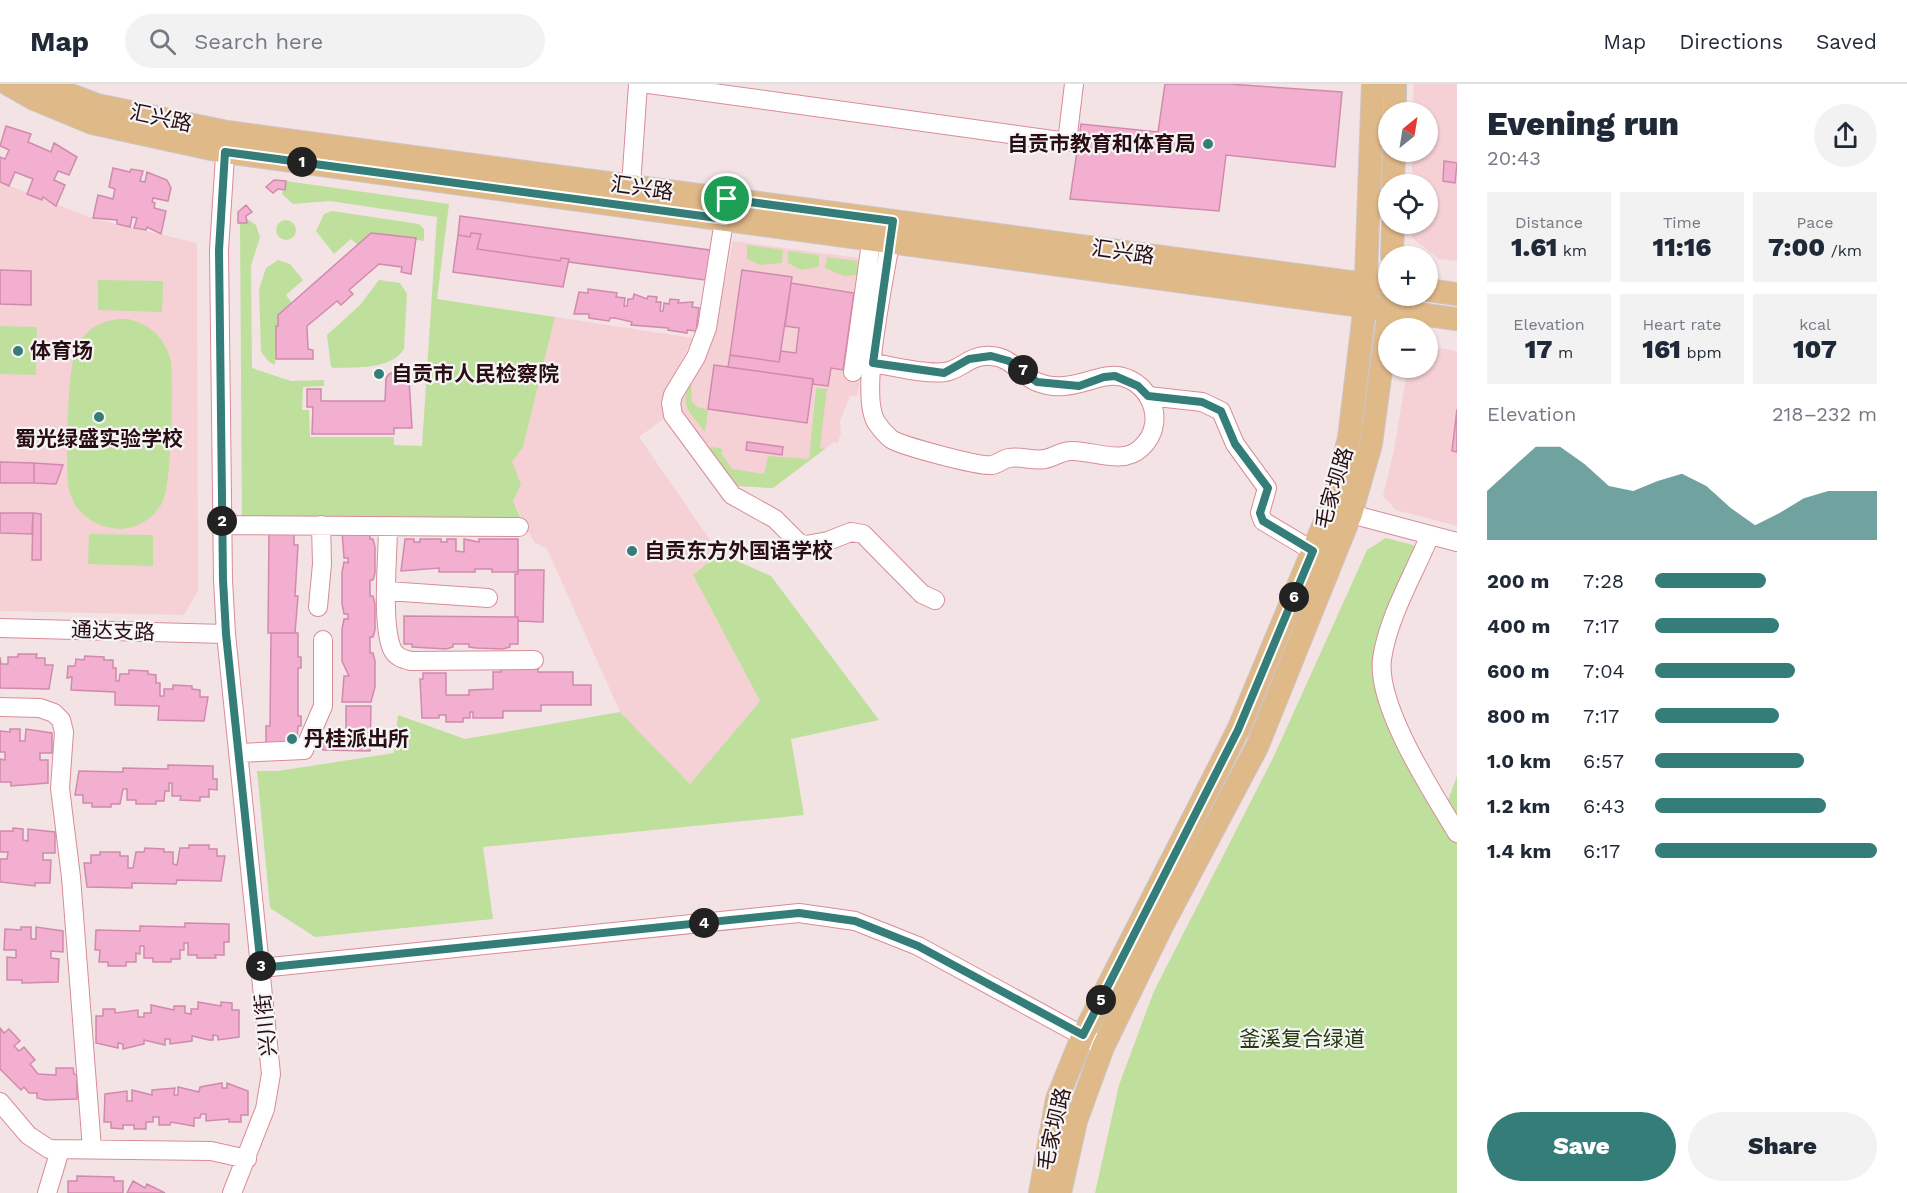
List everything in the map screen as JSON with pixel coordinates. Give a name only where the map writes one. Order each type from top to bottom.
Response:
[{"type":"main road","points":[[8,84],[34,99],[92,123],[726,209]]},
{"type":"main road","name":"汇兴路","points":[[42,84],[97,105],[226,142],[631,186],[726,209],[1365,295],[1378,299]]},
{"type":"main road","name":"毛家坝路","points":[[1040,1193],[1058,1099],[1083,1035],[1238,730],[1333,502],[1349,438],[1365,295],[1372,84]]},
{"type":"main road","points":[[1395,84],[1395,102]]},
{"type":"main road","name":"汇兴路","points":[[1365,295],[1378,290]]},
{"type":"main road","points":[[1438,291],[1457,294]]},
{"type":"main road","name":"毛家坝路","points":[[1060,1193],[1076,1121],[1102,1047],[1163,924],[1257,747],[1352,514],[1371,444],[1389,306]]},
{"type":"main road","name":"汇兴路","points":[[1406,306],[1457,319]]},
{"type":"street","points":[[631,186],[638,84]]},
{"type":"street","points":[[649,84],[1067,142],[1074,84]]},
{"type":"street","name":"兴川街","points":[[226,142],[219,250],[222,525],[226,634],[271,1074],[265,1109],[232,1193]]},
{"type":"street","points":[[726,209],[710,314],[702,343],[671,403],[673,415],[732,495],[775,519],[799,543],[806,545],[828,541],[851,532],[863,534],[922,594],[935,600]]},
{"type":"street","points":[[873,363],[944,373],[969,359],[991,356],[1009,361],[1037,382],[1079,386],[1104,377],[1115,376],[1138,386],[1148,396],[1155,408],[1156,422],[1140,449],[1122,457],[1067,451],[1045,459],[1007,458],[987,465],[901,444],[882,431],[875,420],[869,399],[882,230]]},
{"type":"street","points":[[853,372],[882,230]]},
{"type":"street","points":[[1148,396],[1202,402],[1221,411],[1235,444],[1268,488],[1260,513],[1263,521],[1313,551]]},
{"type":"street","points":[[1352,514],[1457,542]]},
{"type":"street","points":[[222,525],[519,527]]},
{"type":"street","points":[[318,607],[322,564],[321,525]]},
{"type":"street","points":[[388,526],[389,630],[393,650],[400,658],[411,661],[534,660]]},
{"type":"street","points":[[1430,535],[1394,621],[1382,659],[1382,682],[1397,723],[1426,782],[1457,833]]},
{"type":"street","points":[[387,591],[488,598]]},
{"type":"street","name":"通达支路","points":[[0,628],[226,634]]},
{"type":"street","points":[[239,753],[304,750],[322,706],[324,640]]},
{"type":"street","points":[[0,706],[40,708],[54,713],[61,720],[63,732],[61,797],[71,877],[92,1149]]},
{"type":"street","points":[[261,968],[799,913],[855,921],[918,946],[1102,1047]]},
{"type":"street","points":[[0,1102],[38,1143],[49,1149],[211,1151],[247,1159]]},
{"type":"street","points":[[47,1193],[60,1150]]},
{"type":"shaded area","points":[[1414,84],[1457,84],[1457,261],[1439,259],[1438,246],[1422,246],[1412,238],[1412,234],[1438,234],[1438,174],[1412,174],[1412,162],[1438,162],[1438,102],[1413,102]]},
{"type":"shaded area","name":"蜀光绿盛实验学校","points":[[0,182],[91,218],[197,243],[198,591],[184,615],[0,611]]},
{"type":"shaded area","points":[[733,241],[881,261],[857,396],[850,396],[840,421],[841,433],[838,443],[834,442],[773,488],[736,486],[676,409],[713,339]]},
{"type":"shaded area","name":"自贡东方外国语学校","points":[[555,317],[693,338],[670,384],[666,417],[639,437],[719,553],[693,575],[760,701],[690,784],[620,712],[547,549],[534,542],[513,501],[512,462],[523,447]]},
{"type":"shaded area","points":[[1438,348],[1457,351],[1457,526],[1396,510],[1383,496],[1394,450],[1406,378],[1438,378]]},
{"type":"green space","points":[[286,181],[449,204],[437,299],[555,317],[523,447],[512,462],[521,484],[513,501],[520,517],[242,517],[240,223],[246,223],[247,219],[256,225],[260,237],[251,266],[252,368],[291,381],[324,380],[324,386],[303,387],[302,410],[309,410],[310,437],[394,437],[394,445],[422,446],[437,217],[330,201],[293,204],[282,194]]},
{"type":"green space","points":[[332,211],[419,224],[424,229],[424,241],[371,233],[358,245],[351,239],[334,254],[316,231],[324,214]]},
{"type":"green space","points":[[286,220],[293,223],[296,230],[293,237],[286,240],[279,237],[276,230],[279,223]]},
{"type":"green space","points":[[747,245],[783,250],[782,263],[760,265],[747,259]]},
{"type":"green space","points":[[788,251],[819,255],[819,267],[801,270],[788,263]]},
{"type":"green space","points":[[827,257],[857,261],[857,275],[844,276],[825,268]]},
{"type":"green space","points":[[278,260],[290,264],[303,280],[286,295],[292,303],[278,315],[275,365],[269,362],[261,352],[259,289],[266,268]]},
{"type":"green space","points":[[98,280],[163,281],[162,312],[98,310]]},
{"type":"green space","points":[[379,280],[400,283],[407,294],[404,349],[391,361],[382,364],[362,367],[331,367],[327,335],[360,305]]},
{"type":"green space","points":[[128,319],[156,333],[168,352],[172,372],[171,432],[166,490],[160,507],[139,525],[119,529],[100,525],[89,519],[76,506],[68,488],[67,434],[74,354],[78,344],[93,327],[106,321]]},
{"type":"green space","name":"体育场","points":[[0,326],[37,327],[36,375],[0,374]]},
{"type":"green space","points":[[691,383],[692,402],[708,410],[705,432],[686,404],[687,391]]},
{"type":"green space","points":[[816,388],[827,389],[820,448],[825,449],[773,488],[736,486],[708,451],[711,447],[720,448],[723,451],[721,453],[732,469],[764,474],[768,456],[809,459]]},
{"type":"green space","points":[[89,534],[153,535],[153,566],[88,564]]},
{"type":"green space","name":"釜溪复合绿道","points":[[1386,538],[1417,546],[1388,616],[1373,670],[1379,696],[1445,808],[1457,776],[1457,1193],[1095,1193],[1119,1085],[1154,991],[1274,756],[1367,550]]},
{"type":"green space","points":[[719,553],[771,576],[879,720],[791,739],[804,815],[483,847],[493,919],[315,937],[270,908],[257,771],[278,771],[394,753],[398,715],[465,739],[620,712],[690,784],[760,701],[693,575]]},
{"type":"building","name":"自贡市教育和体育局","points":[[1165,84],[1229,84],[1342,92],[1335,167],[1226,155],[1219,211],[1070,199],[1081,124],[1158,132]]},
{"type":"building","points":[[6,126],[31,134],[28,142],[51,152],[54,143],[77,157],[69,175],[58,171],[54,180],[65,185],[56,206],[43,197],[42,200],[27,194],[33,179],[15,172],[9,186],[0,182],[0,157],[5,159],[9,150],[0,146]]},
{"type":"building","points":[[1444,161],[1457,163],[1455,183],[1443,181]]},
{"type":"building","points":[[113,168],[130,172],[131,169],[143,171],[140,181],[145,182],[147,172],[167,180],[171,188],[168,201],[153,198],[152,202],[155,203],[154,208],[166,211],[161,234],[147,227],[146,230],[134,228],[137,218],[132,217],[130,227],[117,224],[117,220],[93,218],[98,195],[113,199],[115,189],[109,187]]},
{"type":"building","points":[[274,180],[286,181],[285,190],[278,189],[273,193],[266,187]]},
{"type":"building","points":[[246,205],[252,212],[246,216],[247,223],[238,223],[238,212]]},
{"type":"building","points":[[460,216],[717,251],[712,281],[569,262],[569,259],[561,258],[560,261],[477,249],[481,234],[471,233],[470,237],[458,235]]},
{"type":"building","points":[[371,233],[416,238],[411,274],[401,272],[402,267],[379,264],[349,290],[353,294],[341,305],[337,301],[307,326],[308,349],[313,350],[313,359],[276,359],[278,315]]},
{"type":"building","points":[[471,233],[481,234],[477,249],[560,261],[561,258],[569,259],[563,287],[453,272],[458,235],[470,237]]},
{"type":"building","points":[[0,270],[31,271],[31,305],[0,304]]},
{"type":"building","points":[[742,270],[792,277],[779,362],[730,355]]},
{"type":"building","points":[[791,283],[854,293],[843,370],[831,368],[828,386],[813,384],[813,379],[728,367],[730,355],[779,362],[781,351],[796,353],[799,328],[785,326]]},
{"type":"building","points":[[588,289],[617,293],[616,297],[625,298],[624,306],[627,306],[628,299],[633,299],[634,294],[647,299],[648,296],[657,297],[656,302],[661,302],[660,311],[663,311],[664,303],[669,304],[670,299],[679,300],[678,303],[693,302],[692,307],[699,308],[696,331],[687,330],[687,333],[668,330],[668,328],[631,325],[632,322],[615,318],[610,318],[609,321],[589,318],[589,314],[574,314],[579,292],[588,293]]},
{"type":"building","points":[[714,365],[813,379],[807,423],[708,409]]},
{"type":"building","points":[[400,370],[409,379],[412,428],[394,428],[394,434],[312,434],[313,407],[307,407],[307,389],[321,389],[321,401],[385,401],[386,378],[389,374]]},
{"type":"building","points":[[1457,409],[1457,452],[1452,451]]},
{"type":"building","points":[[747,442],[783,447],[782,455],[746,450]]},
{"type":"building","points":[[0,462],[34,463],[34,483],[0,483]]},
{"type":"building","points":[[34,463],[63,465],[56,484],[34,483]]},
{"type":"building","points":[[0,513],[33,513],[32,534],[0,533]]},
{"type":"building","points":[[33,513],[41,514],[41,560],[32,560]]},
{"type":"building","points":[[269,531],[294,531],[294,545],[298,545],[295,633],[268,633]]},
{"type":"building","points":[[342,531],[370,531],[370,539],[373,539],[375,547],[375,573],[373,580],[370,580],[370,596],[373,596],[375,604],[375,630],[373,637],[370,637],[370,653],[373,653],[375,661],[375,687],[371,702],[342,702],[344,676],[349,676],[342,661],[342,629],[344,619],[348,619],[348,614],[344,614],[342,604],[342,572],[344,562],[348,563],[348,558],[344,558]]},
{"type":"building","points":[[405,539],[420,542],[420,539],[441,539],[441,542],[447,542],[447,539],[456,539],[456,551],[464,552],[464,539],[479,542],[479,539],[518,539],[518,572],[492,572],[492,569],[475,569],[475,572],[439,572],[439,568],[401,571]]},
{"type":"building","points":[[518,570],[544,570],[543,622],[518,621],[518,617],[515,617],[515,574],[518,574]]},
{"type":"building","points":[[404,616],[518,617],[518,644],[510,644],[510,647],[503,649],[469,647],[469,644],[453,644],[453,647],[446,649],[412,647],[412,644],[404,644]]},
{"type":"building","points":[[271,633],[298,633],[298,657],[301,657],[301,668],[298,668],[298,716],[301,716],[301,726],[298,726],[297,743],[266,743],[266,726],[270,726]]},
{"type":"building","points":[[18,654],[37,654],[36,658],[45,658],[45,665],[53,665],[49,689],[0,688],[0,657],[1,664],[8,664],[8,657],[18,657]]},
{"type":"building","points":[[85,656],[113,660],[113,668],[116,668],[116,681],[119,681],[120,674],[129,674],[129,670],[148,671],[148,674],[156,675],[156,683],[160,683],[160,696],[164,696],[164,689],[173,689],[173,685],[192,686],[192,689],[200,690],[200,697],[208,697],[204,721],[158,720],[159,706],[115,705],[115,692],[71,690],[72,677],[67,678],[68,666],[75,666],[76,659],[84,660]]},
{"type":"building","points":[[501,668],[538,668],[538,672],[573,672],[573,685],[591,685],[591,705],[541,705],[541,711],[503,711],[503,718],[473,718],[473,712],[470,712],[470,718],[463,718],[463,722],[446,722],[446,715],[439,715],[439,718],[422,718],[420,679],[423,679],[423,673],[446,673],[446,695],[469,695],[469,690],[493,689],[493,672],[501,672]]},
{"type":"building","points":[[346,706],[371,706],[370,751],[323,750],[324,735],[346,735]]},
{"type":"building","points":[[10,729],[20,729],[20,741],[25,741],[26,729],[52,733],[52,753],[40,753],[40,760],[48,760],[48,783],[11,786],[11,782],[0,782],[0,759],[5,760],[5,752],[0,752],[0,731],[10,732]]},
{"type":"building","points":[[168,765],[213,766],[213,779],[217,779],[217,790],[209,789],[209,797],[200,797],[200,801],[180,800],[181,796],[172,796],[172,783],[169,783],[169,791],[165,791],[164,801],[156,801],[156,804],[136,804],[136,800],[127,800],[127,789],[123,789],[120,804],[111,804],[111,807],[92,807],[92,803],[83,803],[83,795],[75,795],[79,771],[123,772],[123,768],[168,769]]},
{"type":"building","points":[[13,828],[23,829],[23,840],[28,841],[28,829],[55,832],[55,853],[43,853],[43,860],[51,860],[50,883],[35,883],[35,886],[0,882],[0,859],[7,859],[8,852],[0,852],[0,831],[13,831]]},
{"type":"building","points":[[189,845],[209,845],[209,849],[217,849],[217,856],[225,856],[221,881],[177,880],[176,884],[132,883],[132,888],[87,887],[84,863],[91,863],[91,855],[100,855],[100,852],[120,852],[120,856],[128,856],[128,868],[133,868],[136,852],[144,852],[145,848],[164,849],[164,852],[173,852],[173,864],[177,865],[180,848],[189,848]]},
{"type":"building","points":[[185,923],[229,924],[229,942],[224,942],[224,955],[215,955],[216,958],[197,958],[197,955],[188,955],[188,943],[184,943],[184,950],[180,950],[180,959],[171,959],[171,962],[153,962],[153,958],[144,958],[144,946],[140,946],[140,954],[136,953],[136,962],[126,962],[126,966],[108,966],[108,962],[99,962],[100,950],[95,950],[96,930],[140,931],[140,926],[185,927]]},
{"type":"building","points":[[21,927],[31,927],[31,939],[36,939],[36,927],[63,931],[63,952],[51,951],[51,958],[59,959],[58,982],[22,983],[22,980],[7,980],[7,957],[16,958],[16,950],[4,950],[5,929],[21,930]]},
{"type":"building","points":[[198,1002],[221,1006],[221,1002],[232,1003],[232,1010],[239,1010],[239,1037],[218,1040],[218,1036],[213,1035],[213,1040],[209,1040],[192,1036],[192,1041],[170,1044],[170,1039],[165,1039],[165,1045],[144,1040],[144,1044],[123,1049],[123,1044],[118,1043],[118,1048],[96,1043],[96,1016],[103,1016],[103,1009],[115,1009],[115,1013],[138,1010],[138,1017],[144,1017],[144,1013],[151,1013],[151,1005],[174,1010],[174,1006],[185,1006],[185,1013],[191,1014],[191,1009],[198,1009]]},
{"type":"building","points":[[0,1028],[4,1033],[9,1029],[20,1041],[14,1046],[19,1051],[24,1047],[35,1060],[30,1064],[38,1074],[56,1075],[56,1068],[73,1068],[74,1074],[77,1075],[77,1099],[45,1100],[37,1098],[37,1093],[29,1093],[24,1087],[21,1090],[0,1069]]},
{"type":"building","points":[[222,1083],[222,1088],[227,1088],[227,1083],[248,1091],[248,1115],[241,1115],[241,1122],[229,1122],[229,1119],[206,1121],[206,1114],[201,1114],[200,1118],[194,1118],[194,1126],[171,1122],[170,1125],[159,1125],[159,1117],[153,1117],[153,1122],[146,1122],[146,1129],[134,1129],[134,1125],[123,1125],[123,1129],[111,1128],[111,1122],[104,1122],[105,1094],[127,1091],[127,1101],[132,1101],[132,1090],[152,1095],[152,1090],[175,1088],[174,1095],[178,1095],[178,1087],[199,1092],[200,1087]]},
{"type":"building","points":[[77,1176],[114,1177],[114,1181],[123,1181],[123,1193],[68,1193],[68,1181],[77,1181]]},
{"type":"building","points":[[133,1181],[145,1188],[147,1184],[165,1193],[127,1193]]},
{"type":"place","name":"自贡市教育和体育局","points":[[1208,144]]},
{"type":"place","name":"体育场","points":[[18,351]]},
{"type":"place","name":"自贡市人民检察院","points":[[379,374]]},
{"type":"place","name":"蜀光绿盛实验学校","points":[[99,417]]},
{"type":"place","name":"自贡东方外国语学校","points":[[632,551]]},
{"type":"place","name":"丹桂派出所","points":[[292,739]]},
{"type":"route","points":[[225,152],[725,219],[727,199],[893,221],[873,363],[944,373],[969,359],[991,356],[1009,361],[1037,382],[1045,384],[1079,386],[1104,377],[1115,376],[1138,386],[1148,396],[1212,405],[1221,411],[1235,444],[1268,488],[1261,506],[1260,513],[1263,521],[1313,551],[1238,730],[1083,1035],[918,946],[855,921],[799,913],[261,968],[226,634],[223,580],[219,250],[225,152]]}]
